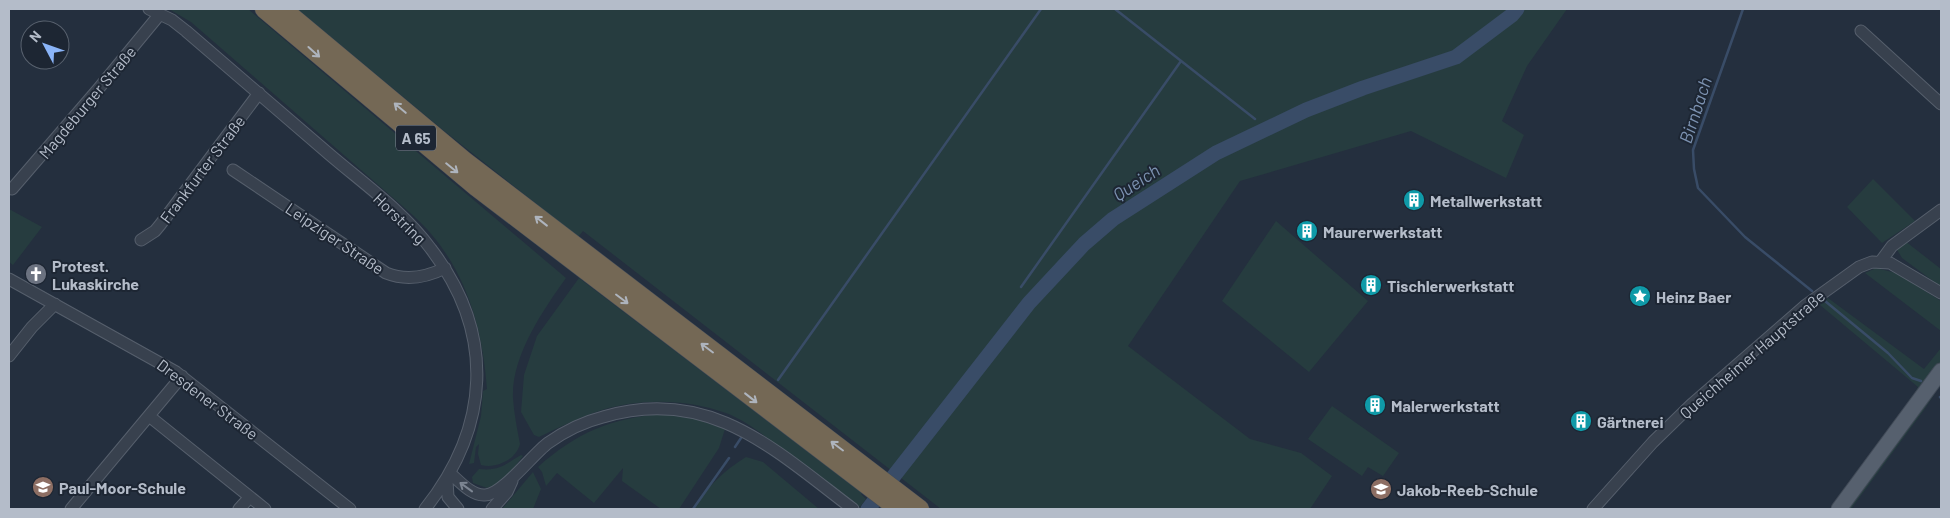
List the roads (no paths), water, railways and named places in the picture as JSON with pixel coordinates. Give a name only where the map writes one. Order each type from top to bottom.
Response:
[{"type":"highway","name":"A 65","points":[[264,9],[476,187],[871,481]]},
{"type":"highway","name":"A 65","points":[[283,9],[472,167],[897,503],[920,509]]},
{"type":"main road","points":[[1840,509],[1941,371]]},
{"type":"street","name":"Horstring","points":[[149,9],[186,31],[399,215],[424,240],[445,268],[468,316],[473,337],[477,369],[474,407],[467,437],[449,477],[425,509]]},
{"type":"street","name":"Magdeburger Straße","points":[[12,189],[160,14]]},
{"type":"street","points":[[1861,31],[1941,104]]},
{"type":"street","name":"Frankfurter Straße","points":[[141,240],[155,231],[160,225],[259,93]]},
{"type":"street","name":"Leipziger Straße","points":[[233,170],[386,273],[400,279],[418,278],[436,273],[445,268]]},
{"type":"street","points":[[1941,210],[1899,240],[1888,250],[1881,261],[1893,264],[1941,293]]},
{"type":"street","name":"Queichheimer Hauptstraße","points":[[1593,509],[1679,416],[1792,317],[1859,267],[1866,263],[1881,261]]},
{"type":"street","name":"Dresdener Straße","points":[[9,279],[140,350],[182,376],[350,509]]},
{"type":"street","points":[[9,356],[32,327],[55,304]]},
{"type":"street","points":[[72,509],[182,376]]},
{"type":"street","points":[[458,509],[448,497],[449,477],[470,490],[484,495],[496,492],[541,448],[564,432],[602,417],[636,410],[664,408],[698,413],[728,423],[755,437],[853,509]]},
{"type":"street","points":[[149,416],[265,509]]},
{"type":"street","points":[[492,509],[507,492],[516,474]]},
{"type":"street","points":[[239,509],[250,497]]},
{"type":"waterway","points":[[778,380],[1041,9]]},
{"type":"waterway","points":[[1115,9],[1255,119]]},
{"type":"waterway","name":"Queich","points":[[868,509],[1029,303],[1084,244],[1113,219],[1216,153],[1306,110],[1363,88],[1456,57],[1512,15],[1517,9]]},
{"type":"waterway","name":"Birnbach","points":[[1743,9],[1693,150],[1698,188],[1745,237],[1812,291]]},
{"type":"waterway","points":[[1021,287],[1181,61]]},
{"type":"waterway","name":"Birnbach","points":[[1825,301],[1888,353],[1912,378],[1921,381]]},
{"type":"waterway","points":[[735,447],[741,438]]},
{"type":"waterway","points":[[693,509],[729,458]]},
{"type":"place","name":"Metallwerkstatt","points":[[1414,200]]},
{"type":"place","name":"Maurerwerkstatt","points":[[1307,231]]},
{"type":"place","name":"Protest. Lukaskirche","points":[[36,274]]},
{"type":"place","name":"Tischlerwerkstatt","points":[[1371,285]]},
{"type":"place","name":"Heinz Baer","points":[[1640,296]]},
{"type":"place","name":"Malerwerkstatt","points":[[1375,405]]},
{"type":"place","name":"Gärtnerei","points":[[1581,421]]},
{"type":"place","name":"Paul-Moor-Schule","points":[[43,487]]},
{"type":"place","name":"Jakob-Reeb-Schule","points":[[1381,489]]}]
